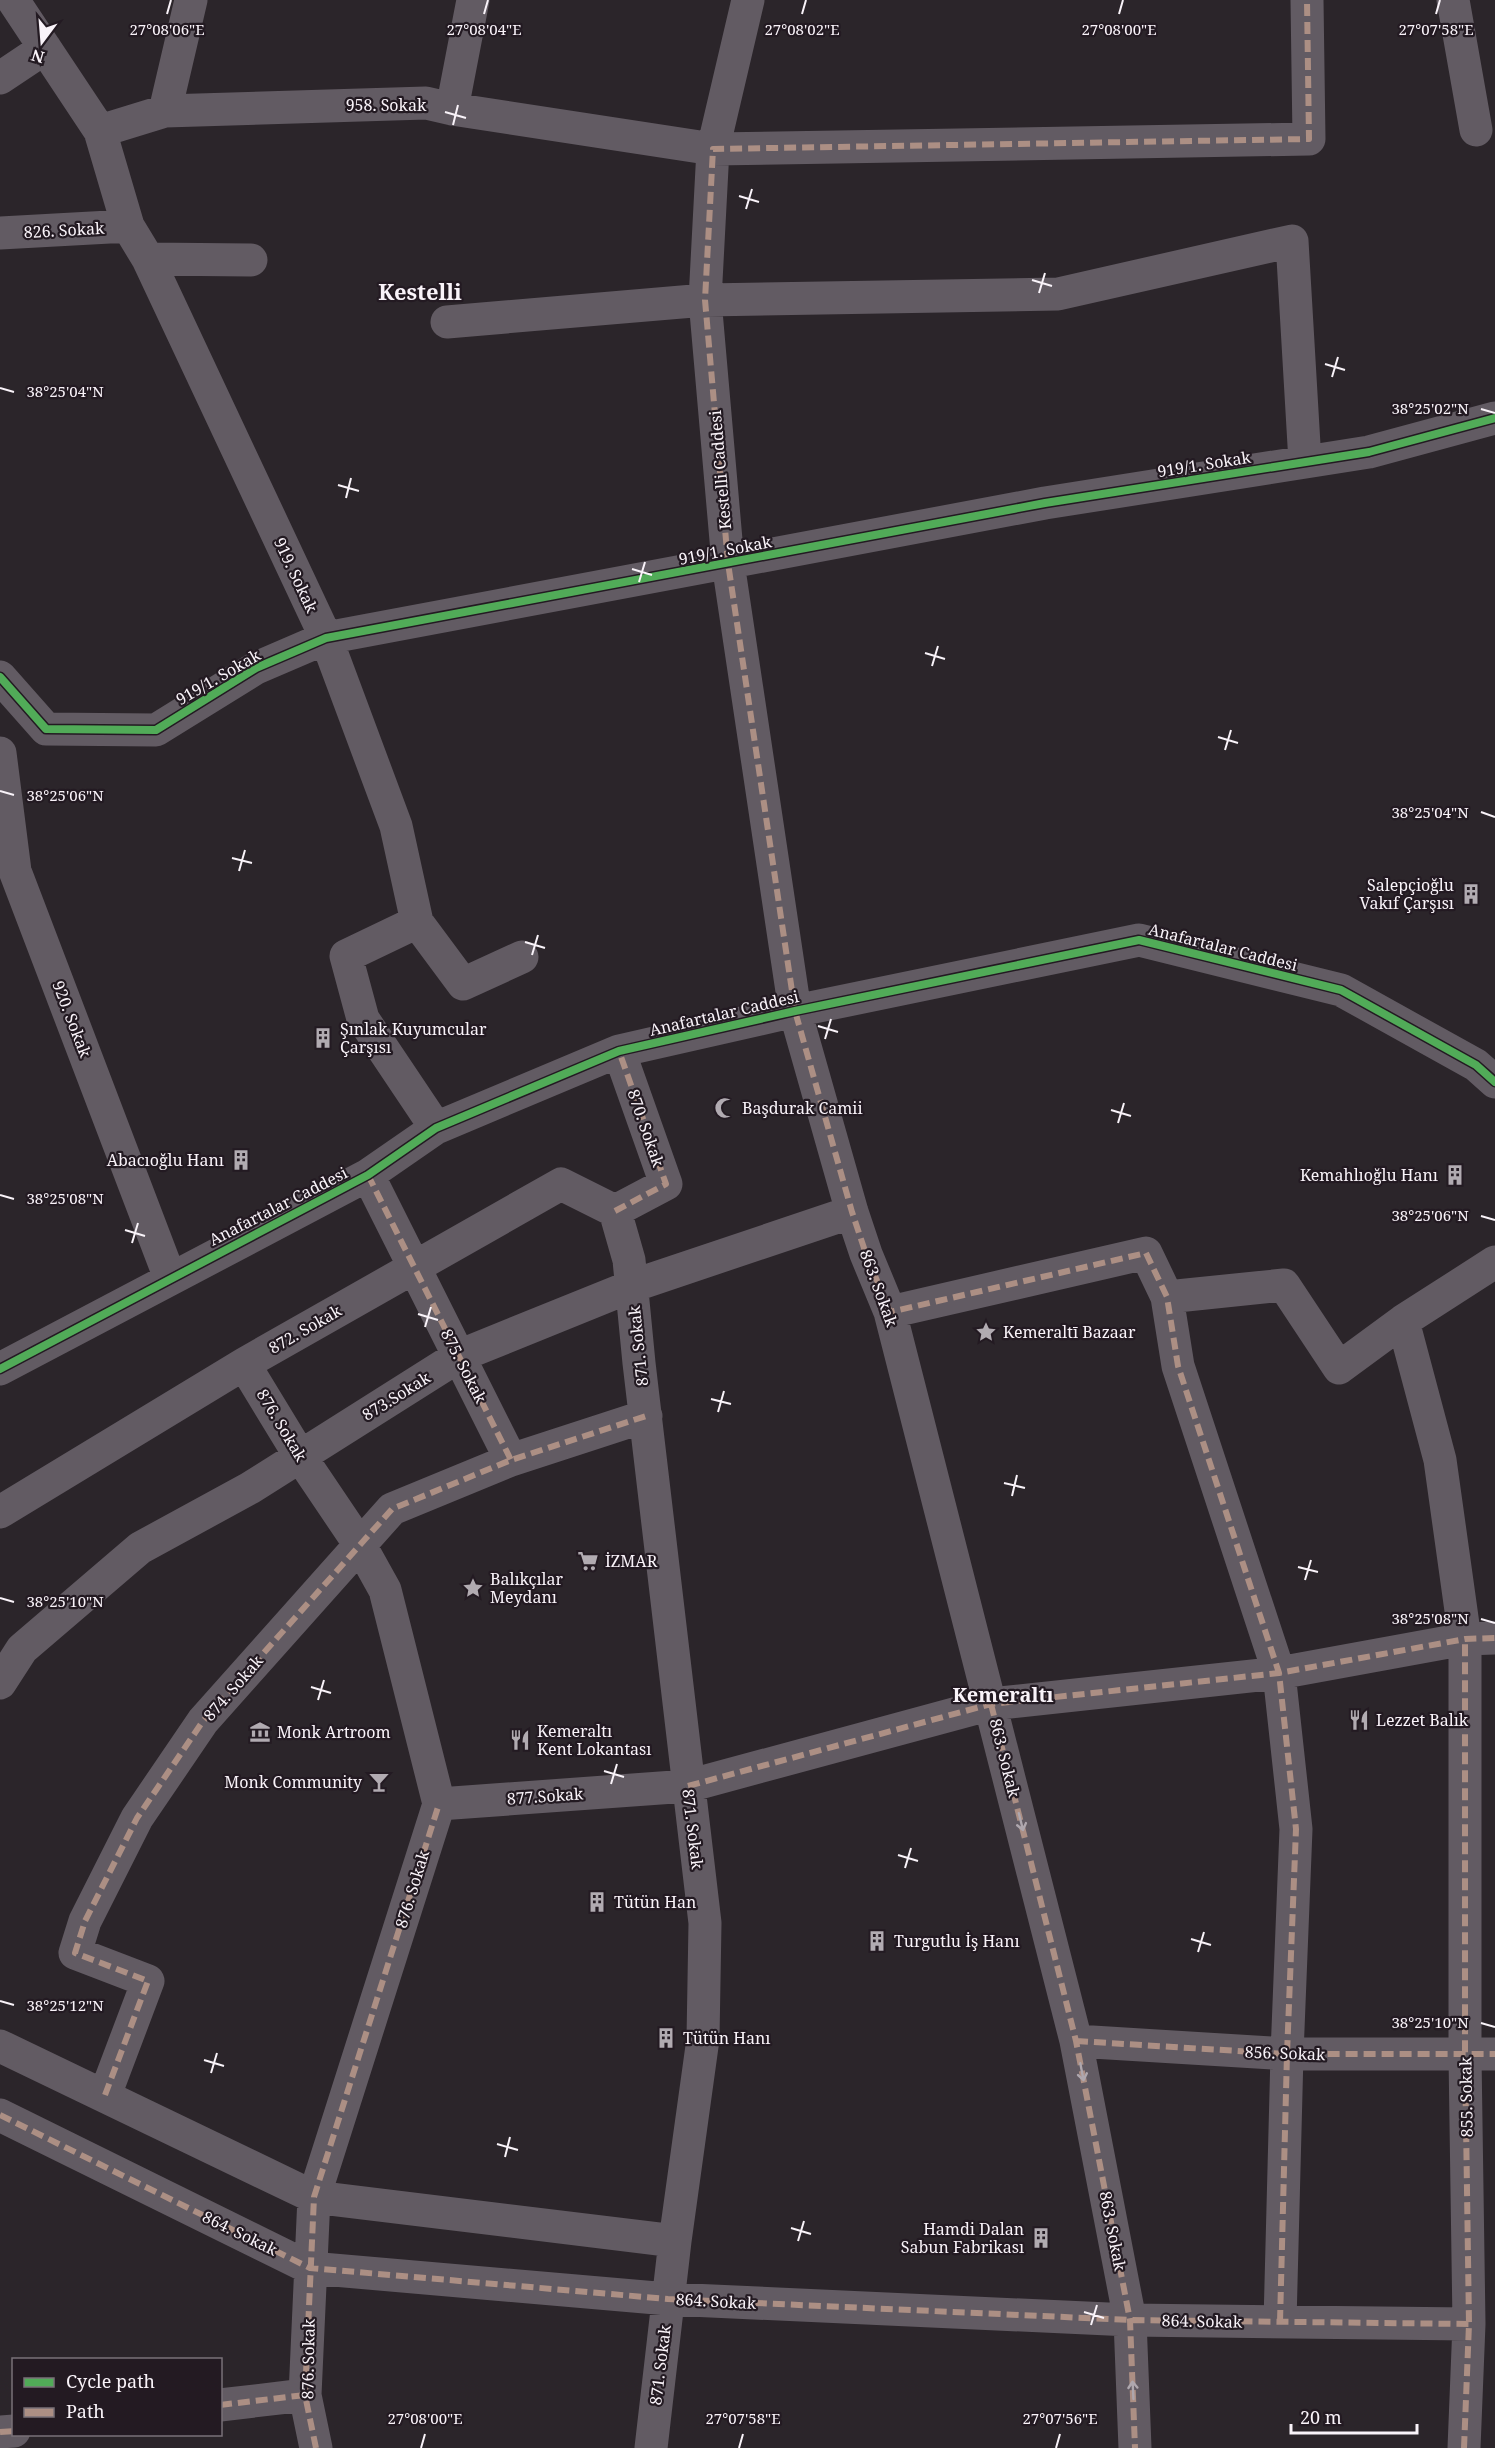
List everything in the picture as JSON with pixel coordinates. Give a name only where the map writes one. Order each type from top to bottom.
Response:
[{"type":"street","name":"919. Sokak","points":[[13,0],[100,131],[128,226],[148,259],[326,638],[396,826],[417,922]]},
{"type":"street","points":[[165,111],[191,0]]},
{"type":"street","points":[[452,109],[473,0]]},
{"type":"street","name":"Kestelli Caddesi","points":[[748,0],[713,149],[705,300],[728,563],[795,1011]]},
{"type":"street","name":"958. Sokak","points":[[100,131],[165,111],[426,103],[452,109],[713,149],[1309,139],[1307,0]]},
{"type":"street","points":[[1453,0],[1476,130]]},
{"type":"street","points":[[0,78],[45,48]]},
{"type":"street","name":"826. Sokak","points":[[0,233],[128,226]]},
{"type":"street","points":[[447,322],[705,300],[1058,294],[1292,242],[1305,462]]},
{"type":"street","points":[[148,259],[251,260]]},
{"type":"street","name":"919/1. Sokak","points":[[0,677],[46,729],[156,730],[256,668],[326,638],[1046,503],[1369,452],[1495,418]]},
{"type":"street","name":"920. Sokak","points":[[0,753],[15,871],[170,1278]]},
{"type":"street","points":[[436,1128],[363,1019],[346,956],[417,922],[463,984],[522,957]]},
{"type":"street","name":"Anafartalar Caddesi","points":[[4,1359],[170,1278],[368,1175],[436,1128],[619,1051],[795,1011],[1139,940],[1341,990],[1476,1065],[1495,1082]]},
{"type":"street","name":"863. Sokak","points":[[795,1011],[852,1212],[866,1254],[890,1312],[1076,2041],[1130,2320],[1135,2448]]},
{"type":"street","name":"870. Sokak","points":[[615,1211],[666,1184],[619,1051]]},
{"type":"street","name":"875. Sokak","points":[[368,1175],[511,1460]]},
{"type":"street","name":"872. Sokak","points":[[0,1512],[244,1364],[561,1184],[615,1211]]},
{"type":"street","name":"871. Sokak","points":[[615,1211],[629,1260],[705,1923],[703,2039],[675,2241],[651,2448]]},
{"type":"street","name":"873.Sokak","points":[[0,1683],[22,1649],[140,1548],[250,1488],[459,1356],[632,1287],[852,1212]]},
{"type":"street","points":[[890,1312],[1146,1253],[1167,1297],[1178,1366],[1280,1673],[1296,1829],[1280,2322]]},
{"type":"street","points":[[1167,1297],[1284,1285],[1339,1368],[1403,1321],[1495,1262]]},
{"type":"street","name":"855. Sokak","points":[[1403,1321],[1440,1460],[1480,1638],[1480,2055],[1464,2448]]},
{"type":"street","name":"876. Sokak","points":[[244,1364],[300,1456],[360,1545],[385,1590],[439,1804],[314,2197],[304,2395],[316,2448]]},
{"type":"street","name":"874. Sokak","points":[[105,2095],[148,1981],[75,1953],[85,1921],[136,1818],[203,1721],[392,1509],[511,1460],[646,1416]]},
{"type":"street","name":"877.Sokak","points":[[439,1804],[688,1786],[991,1704],[1280,1673],[1480,1638]]},
{"type":"street","name":"856. Sokak","points":[[1076,2041],[1287,2054],[1480,2055]]},
{"type":"street","points":[[0,2046],[314,2197],[675,2241]]},
{"type":"street","name":"864. Sokak","points":[[0,2115],[310,2268],[668,2299],[1130,2320],[1469,2324]]},
{"type":"street","points":[[222,2405],[304,2395]]},
{"type":"marked path","points":[[1280,2322],[1296,1829],[1279,1673],[1178,1366],[1167,1297],[1146,1253],[890,1312],[866,1254],[852,1212],[795,1011],[728,563],[705,300],[713,149],[1309,139],[1307,0]]},
{"type":"marked path","points":[[615,1211],[666,1184],[619,1051]]},
{"type":"marked path","points":[[368,1175],[511,1460]]},
{"type":"marked path","points":[[105,2095],[148,1981],[75,1953],[85,1921],[137,1818],[203,1721],[392,1509],[511,1460],[646,1416]]},
{"type":"marked path","points":[[688,1786],[991,1704],[1279,1673],[1465,1639],[1495,1638]]},
{"type":"marked path","points":[[1464,2448],[1469,2324],[1465,2056],[1465,1639]]},
{"type":"marked path","points":[[991,1704],[1076,2041],[1130,2320],[1135,2448]]},
{"type":"marked path","points":[[316,2448],[305,2395],[314,2197],[439,1804]]},
{"type":"marked path","points":[[1076,2041],[1287,2054],[1495,2054]]},
{"type":"marked path","points":[[0,2115],[310,2268],[668,2299],[1130,2320],[1469,2324]]},
{"type":"marked path","points":[[222,2405],[305,2395]]},
{"type":"marked path","points":[[0,2432],[12,2431]]},
{"type":"cycle path","points":[[0,677],[46,729],[156,730],[256,668],[326,638],[1045,503],[1369,452],[1495,418]]},
{"type":"cycle path","points":[[0,1369],[368,1175],[436,1128],[619,1051],[795,1011],[1139,940],[1341,990],[1476,1065],[1495,1082]]},
{"type":"place","name":"Salepçioğlu Vakıf Çarşısı","points":[[1471,894]]},
{"type":"place","name":"Şınlak Kuyumcular Çarşısı","points":[[323,1038]]},
{"type":"place","name":"Başdurak Camii","points":[[725,1108]]},
{"type":"place","name":"Abacıoğlu Hanı","points":[[241,1160]]},
{"type":"place","name":"Kemahlıoğlu Hanı","points":[[1455,1175]]},
{"type":"place","name":"Kemeraltī Bazaar","points":[[986,1332]]},
{"type":"place","name":"İZMAR","points":[[588,1561]]},
{"type":"place","name":"Balıkçılar Meydanı","points":[[473,1588]]},
{"type":"place","name":"Lezzet Balık","points":[[1359,1720]]},
{"type":"place","name":"Monk Artroom","points":[[260,1732]]},
{"type":"place","name":"Kemeraltı Kent Lokantası","points":[[520,1740]]},
{"type":"place","name":"Monk Community","points":[[379,1782]]},
{"type":"place","name":"Tütün Han","points":[[597,1902]]},
{"type":"place","name":"Turgutlu İş Hanı","points":[[877,1941]]},
{"type":"place","name":"Tütün Hanı","points":[[666,2038]]},
{"type":"place","name":"Hamdi Dalan Sabun Fabrikası","points":[[1041,2238]]},
{"type":"district","name":"Kestelli","points":[[420,291]]},
{"type":"district","name":"Kemeraltı","points":[[1003,1694]]}]
